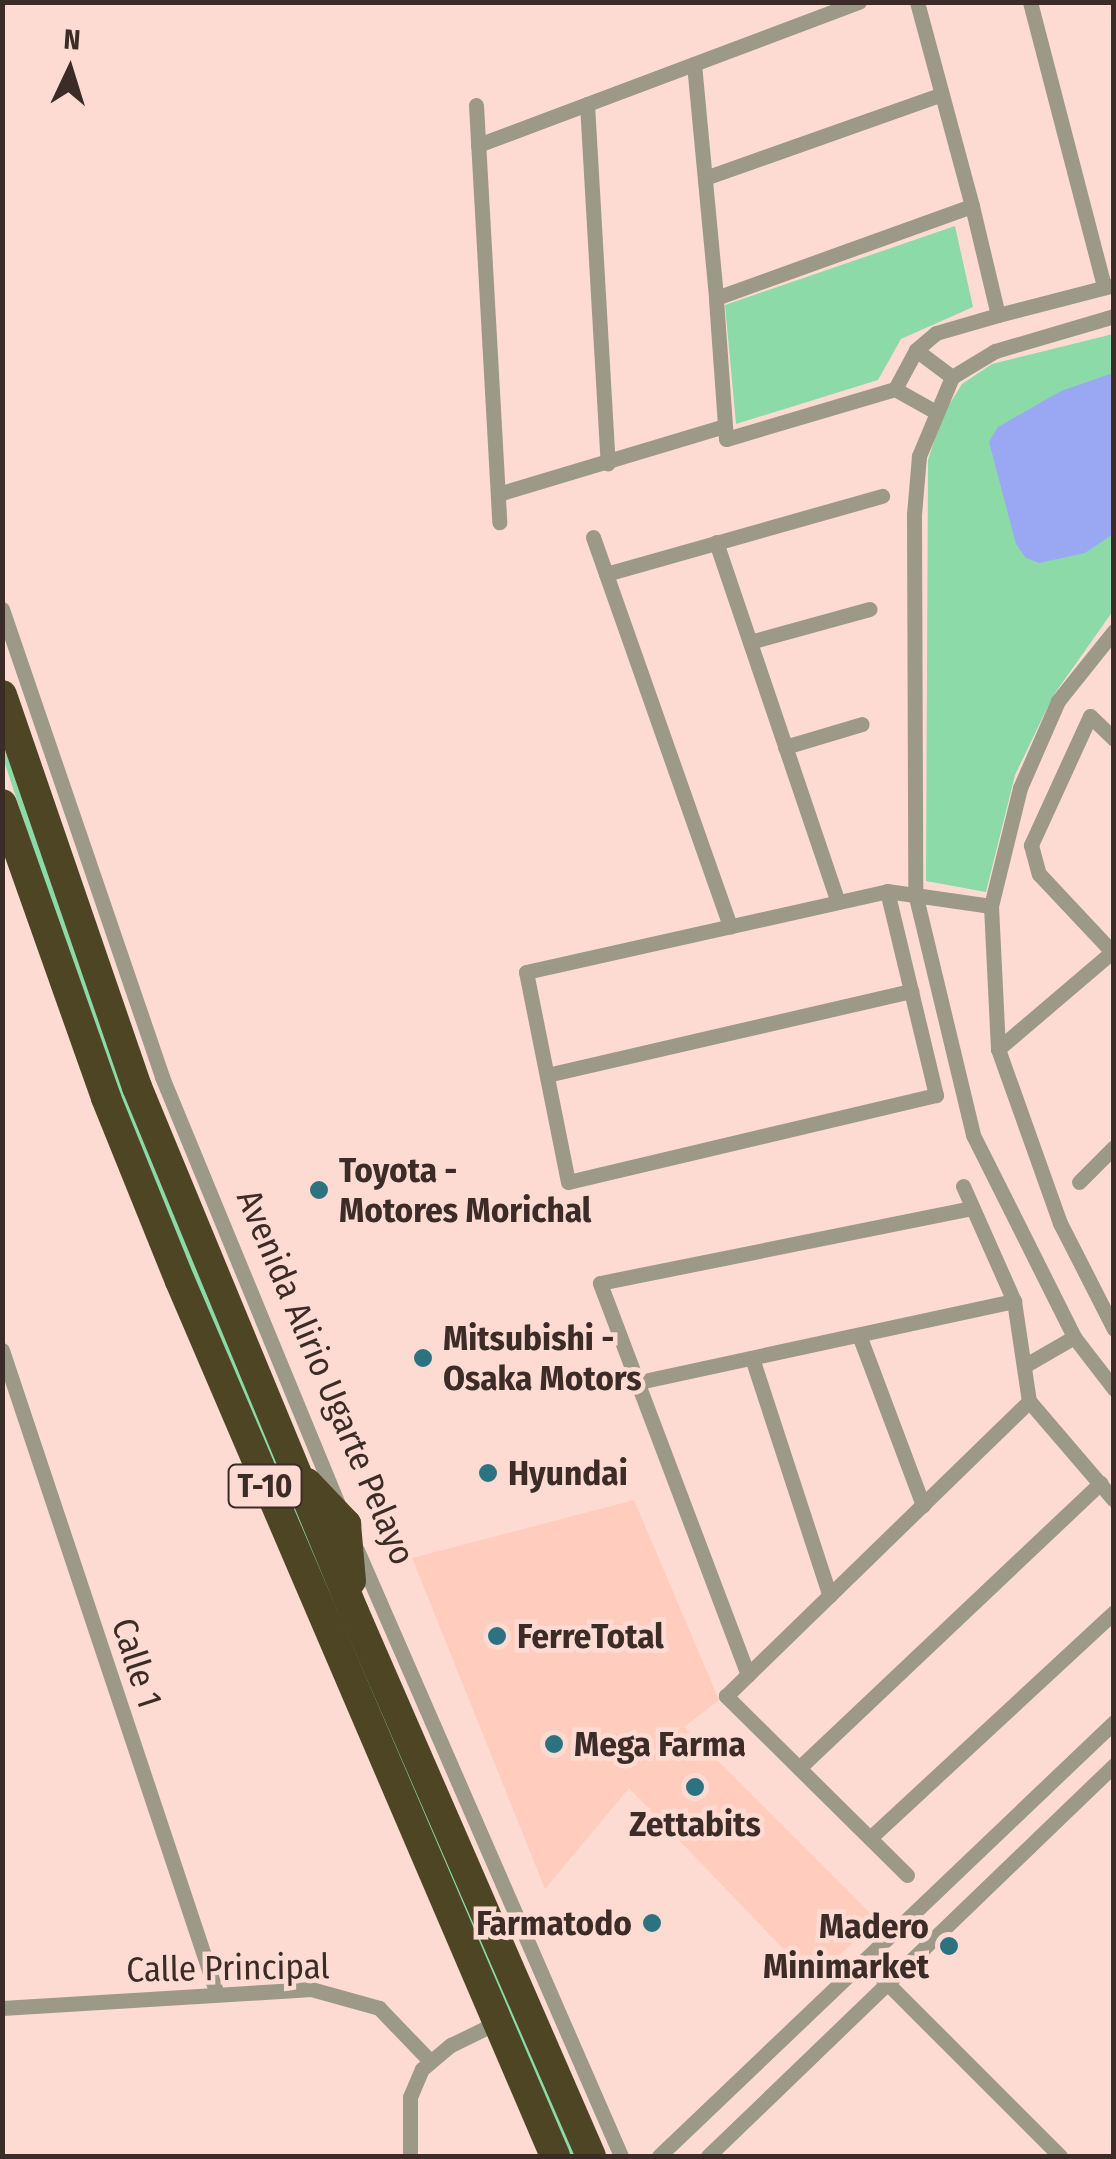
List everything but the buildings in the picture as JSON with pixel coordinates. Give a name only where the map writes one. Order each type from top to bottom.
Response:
[{"type":"highway","name":"Avenida Alirio Ugarte Pelayo","points":[[2,694],[136,1086],[354,1612],[592,2156]]},
{"type":"highway","name":"T-10","points":[[5,822],[106,1098],[180,1281],[556,2156]]},
{"type":"highway","points":[[294,1470],[346,1524],[354,1612]]},
{"type":"street","points":[[478,144],[859,2]]},
{"type":"street","points":[[917,2],[998,315]]},
{"type":"street","points":[[694,64],[726,439],[895,389],[916,350],[936,333],[1109,286],[1030,2]]},
{"type":"street","points":[[705,178],[942,94]]},
{"type":"street","points":[[586,104],[608,463]]},
{"type":"street","points":[[476,105],[499,522]]},
{"type":"street","points":[[716,298],[972,206]]},
{"type":"street","points":[[1114,316],[995,352],[952,377],[934,411],[920,456],[914,514],[915,893],[974,1135],[1074,1337],[1114,1389]]},
{"type":"street","points":[[916,350],[952,377]]},
{"type":"street","points":[[895,389],[934,411]]},
{"type":"street","points":[[498,494],[724,426]]},
{"type":"street","points":[[606,574],[882,496]]},
{"type":"street","points":[[592,537],[730,926]]},
{"type":"street","points":[[716,542],[838,902]]},
{"type":"street","points":[[750,642],[870,609]]},
{"type":"street","name":"Avenida Alirio Ugarte Pelayo","points":[[2,610],[162,1077],[346,1524],[621,2156]]},
{"type":"street","points":[[1114,631],[1058,701],[1020,788],[991,906],[998,1049],[1060,1223],[1114,1329]]},
{"type":"street","points":[[998,1049],[1113,953],[1038,874],[1031,844],[1090,716],[1114,740]]},
{"type":"street","points":[[786,747],[862,724]]},
{"type":"street","points":[[887,891],[936,1095],[568,1182],[526,972],[887,891],[991,906]]},
{"type":"street","points":[[547,1075],[911,990]]},
{"type":"street","points":[[1078,1182],[1114,1146]]},
{"type":"street","points":[[964,1186],[1014,1302],[1030,1401],[1114,1500]]},
{"type":"street","points":[[748,1675],[600,1284],[973,1208]]},
{"type":"street","points":[[640,1382],[1014,1302]]},
{"type":"street","points":[[859,1334],[923,1505]]},
{"type":"street","points":[[1024,1366],[1074,1337]]},
{"type":"street","name":"Calle 1","points":[[2,1350],[8,1389],[217,1994]]},
{"type":"street","points":[[752,1358],[830,1596]]},
{"type":"street","points":[[907,1875],[726,1696],[1030,1401]]},
{"type":"street","points":[[798,1768],[1100,1484]]},
{"type":"street","points":[[870,1838],[1114,1612]]},
{"type":"street","points":[[659,2156],[867,1963],[1114,1722]]},
{"type":"street","points":[[708,2156],[1114,1765]]},
{"type":"street","points":[[867,1963],[1060,2156]]},
{"type":"street","name":"Calle Principal","points":[[2,2008],[311,1989],[357,1998],[394,2020],[430,2061]]},
{"type":"street","points":[[410,2156],[410,2096],[430,2061],[496,2023]]},
{"type":"street","points":[[754,2068],[776,2092]]},
{"type":"shaded area","points":[[634,1500],[719,1700],[684,1727],[877,1920],[813,1980],[629,1788],[545,1889],[412,1558]]},
{"type":"green space","points":[[955,226],[973,307],[901,339],[878,380],[736,424],[725,305]]},
{"type":"green space","points":[[1113,334],[1113,611],[1053,696],[1015,775],[986,892],[926,881],[928,460],[942,416],[962,384],[992,364]]},
{"type":"green space","points":[[2,730],[581,2156],[571,2156],[348,1652],[157,1193],[73,970],[3,758]]},
{"type":"water","points":[[1113,373],[1113,534],[1085,553],[1039,563],[1026,558],[1016,544],[989,442],[998,427],[1061,391]]},
{"type":"place","name":"Toyota - Motores Morichal","points":[[319,1190]]},
{"type":"place","name":"Mitsubishi - Osaka Motors","points":[[423,1358]]},
{"type":"place","name":"Hyundai","points":[[488,1473]]},
{"type":"place","name":"FerreTotal","points":[[497,1636]]},
{"type":"place","name":"Mega Farma","points":[[554,1744]]},
{"type":"place","name":"Zettabits","points":[[695,1787]]},
{"type":"place","name":"Farmatodo","points":[[652,1923]]},
{"type":"place","name":"Madero Minimarket","points":[[949,1946]]}]
